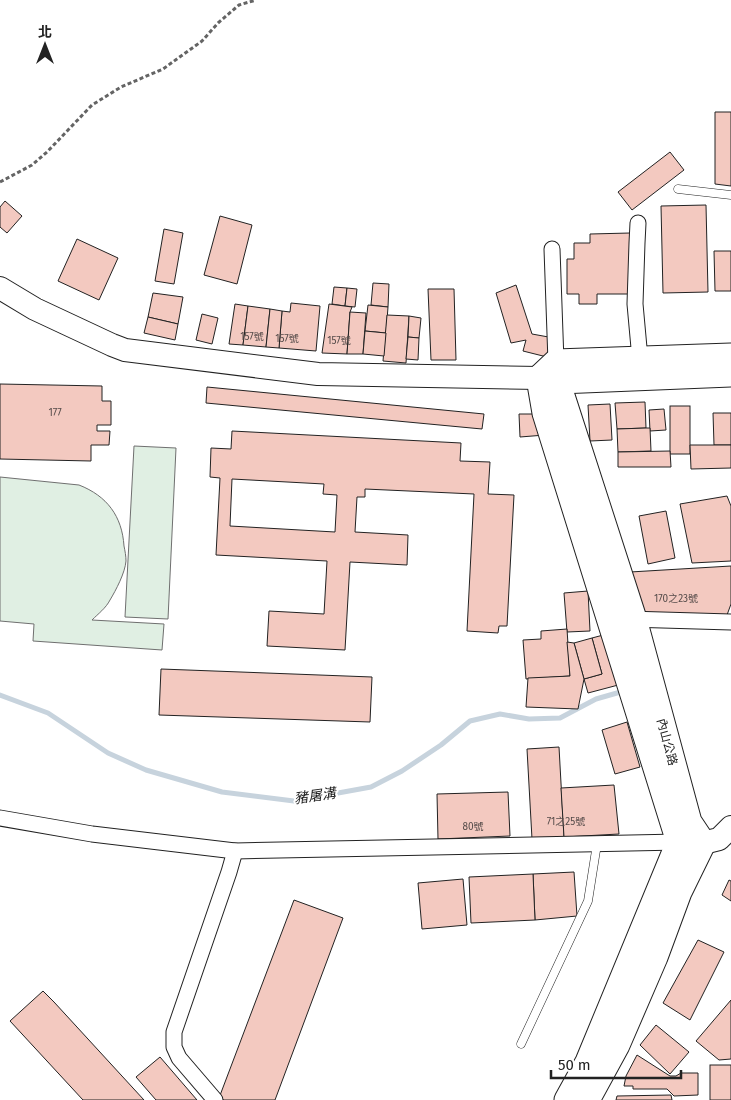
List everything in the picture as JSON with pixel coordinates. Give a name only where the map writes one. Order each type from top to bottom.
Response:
[{"type":"main road","points":[[548,370],[640,359],[731,356]]},
{"type":"main road","points":[[548,370],[560,381],[731,374]]},
{"type":"main road","name":"內山公路","points":[[548,370],[562,396],[599,548],[689,822],[691,843]]},
{"type":"main road","points":[[567,1100],[588,1062],[691,843]]},
{"type":"main road","points":[[586,1100],[617,1045],[656,957],[679,892],[691,843]]},
{"type":"street","points":[[638,223],[635,304],[640,359]]},
{"type":"street","points":[[0,288],[35,309],[125,350],[318,374],[548,370],[552,250]]},
{"type":"street","points":[[622,620],[731,622]]},
{"type":"street","points":[[0,818],[92,834],[235,851],[691,843],[719,839],[731,826]]},
{"type":"street","points":[[215,1100],[179,1058],[174,1047],[174,1032],[235,851]]},
{"type":"lane","points":[[678,189],[731,195]]},
{"type":"lane","points":[[521,1044],[588,901],[597,844]]},
{"type":"path","points":[[0,182],[32,165],[92,105],[121,87],[163,69],[202,41],[218,23],[239,5],[256,0]]},
{"type":"green space","points":[[134,446],[176,448],[168,619],[125,617]]},
{"type":"green space","points":[[0,477],[79,485],[105,501],[120,525],[126,561],[122,576],[112,596],[106,606],[92,620],[164,624],[162,650],[33,641],[34,624],[0,621]]},
{"type":"building","points":[[715,112],[731,112],[731,186],[715,184]]},
{"type":"building","points":[[670,152],[684,170],[632,210],[618,192]]},
{"type":"building","points":[[5,201],[22,216],[7,233],[0,227],[0,207]]},
{"type":"building","points":[[706,205],[708,292],[663,293],[661,206]]},
{"type":"building","points":[[220,216],[252,225],[237,284],[204,275]]},
{"type":"building","points":[[164,229],[183,233],[174,284],[155,281]]},
{"type":"building","points":[[630,233],[631,294],[597,294],[597,304],[579,304],[579,294],[567,294],[567,259],[574,259],[574,243],[590,243],[590,234]]},
{"type":"building","points":[[77,239],[118,258],[99,300],[58,281]]},
{"type":"building","points":[[714,251],[731,251],[731,291],[715,291]]},
{"type":"building","points":[[373,283],[389,284],[388,307],[371,305]]},
{"type":"building","points":[[516,285],[532,334],[554,338],[551,358],[523,351],[526,340],[511,343],[496,293]]},
{"type":"building","points":[[334,287],[347,288],[345,306],[332,304]]},
{"type":"building","points":[[347,288],[357,289],[355,307],[345,306]]},
{"type":"building","points":[[428,289],[454,289],[456,360],[431,360]]},
{"type":"building","points":[[153,293],[183,297],[178,324],[148,317]]},
{"type":"building","points":[[291,303],[320,306],[316,351],[279,348],[282,311],[290,312]]},
{"type":"building","points":[[235,304],[248,306],[243,345],[229,344]]},
{"type":"building","points":[[329,304],[352,307],[347,354],[322,353]]},
{"type":"building","points":[[368,305],[388,307],[386,333],[365,331]]},
{"type":"building","points":[[248,306],[270,309],[266,347],[243,345]]},
{"type":"building","points":[[270,309],[282,311],[279,348],[266,347]]},
{"type":"building","points":[[350,312],[366,313],[363,354],[347,354]]},
{"type":"building","points":[[202,314],[218,318],[212,344],[196,340]]},
{"type":"building","points":[[387,315],[409,316],[406,363],[383,361]]},
{"type":"building","points":[[409,316],[421,318],[419,338],[408,337]]},
{"type":"building","points":[[148,317],[178,324],[175,340],[144,333]]},
{"type":"building","points":[[365,331],[386,333],[384,356],[363,354]]},
{"type":"building","points":[[408,337],[419,338],[418,360],[406,359]]},
{"type":"building","points":[[0,384],[102,386],[102,401],[111,401],[111,425],[97,425],[97,431],[110,431],[109,445],[91,445],[91,461],[0,459]]},
{"type":"building","points":[[207,387],[484,414],[482,429],[206,403]]},
{"type":"building","points":[[645,402],[646,428],[617,429],[615,403]]},
{"type":"building","points":[[610,404],[612,440],[590,441],[588,405]]},
{"type":"building","points":[[670,406],[690,406],[690,454],[670,454]]},
{"type":"building","points":[[664,409],[666,430],[650,431],[649,410]]},
{"type":"building","points":[[713,413],[731,413],[731,445],[714,445]]},
{"type":"building","points":[[519,414],[541,414],[545,435],[520,437]]},
{"type":"building","points":[[650,428],[651,451],[618,452],[617,429]]},
{"type":"building","points":[[232,431],[461,443],[460,461],[490,462],[488,494],[514,495],[507,626],[499,626],[498,633],[467,631],[474,494],[365,489],[365,497],[357,497],[355,532],[408,535],[407,565],[350,562],[345,650],[267,646],[269,611],[324,614],[327,561],[216,555],[220,478],[210,477],[211,448],[231,449]],"holes":[[[232,479],[324,484],[323,494],[337,495],[335,532],[230,526]]]},
{"type":"building","points":[[690,445],[731,445],[731,468],[691,469]]},
{"type":"building","points":[[670,451],[671,467],[618,467],[618,452]]},
{"type":"building","points":[[727,496],[731,506],[731,561],[692,563],[680,504]]},
{"type":"building","points":[[666,511],[675,558],[648,564],[639,516]]},
{"type":"building","points":[[731,566],[731,604],[727,615],[641,613],[630,572]]},
{"type":"building","points":[[588,591],[590,631],[567,632],[564,593]]},
{"type":"building","points":[[567,629],[570,676],[526,679],[523,640],[541,639],[541,631]]},
{"type":"building","points":[[607,634],[622,684],[588,693],[584,679],[602,674],[592,638]]},
{"type":"building","points":[[592,638],[602,674],[584,679],[574,643]]},
{"type":"building","points":[[567,642],[574,643],[584,679],[578,709],[526,707],[528,678],[570,676]]},
{"type":"building","points":[[161,669],[372,677],[370,722],[159,715]]},
{"type":"building","points":[[627,722],[640,767],[615,774],[602,730]]},
{"type":"building","points":[[559,747],[564,837],[532,839],[527,749]]},
{"type":"building","points":[[614,785],[619,834],[564,837],[561,788]]},
{"type":"building","points":[[508,792],[510,836],[438,839],[437,794]]},
{"type":"building","points":[[574,872],[577,916],[535,920],[533,874]]},
{"type":"building","points":[[533,874],[535,920],[471,923],[469,877]]},
{"type":"building","points":[[463,879],[467,925],[422,929],[418,883]]},
{"type":"building","points":[[729,880],[731,881],[731,901],[722,895]]},
{"type":"building","points":[[294,900],[343,918],[275,1100],[224,1100],[219,1098]]},
{"type":"building","points":[[698,940],[724,952],[690,1020],[663,1003]]},
{"type":"building","points":[[43,991],[144,1100],[83,1100],[10,1021]]},
{"type":"building","points":[[731,1000],[731,1059],[719,1060],[696,1041]]},
{"type":"building","points":[[656,1025],[689,1052],[670,1074],[640,1045]]},
{"type":"building","points":[[637,1055],[670,1076],[676,1076],[681,1073],[698,1073],[698,1095],[674,1096],[667,1089],[633,1089],[633,1086],[624,1086],[626,1076]]},
{"type":"building","points":[[160,1057],[197,1100],[156,1100],[136,1077]]},
{"type":"building","points":[[710,1065],[731,1065],[731,1100],[710,1100]]},
{"type":"building","points":[[671,1095],[672,1100],[616,1100],[617,1096]]},
{"type":"waterway","name":"豬屠溝","points":[[0,695],[48,713],[108,753],[146,770],[222,792],[294,801],[371,787],[402,771],[441,745],[470,721],[500,714],[529,719],[560,718],[596,699],[624,691]]}]
